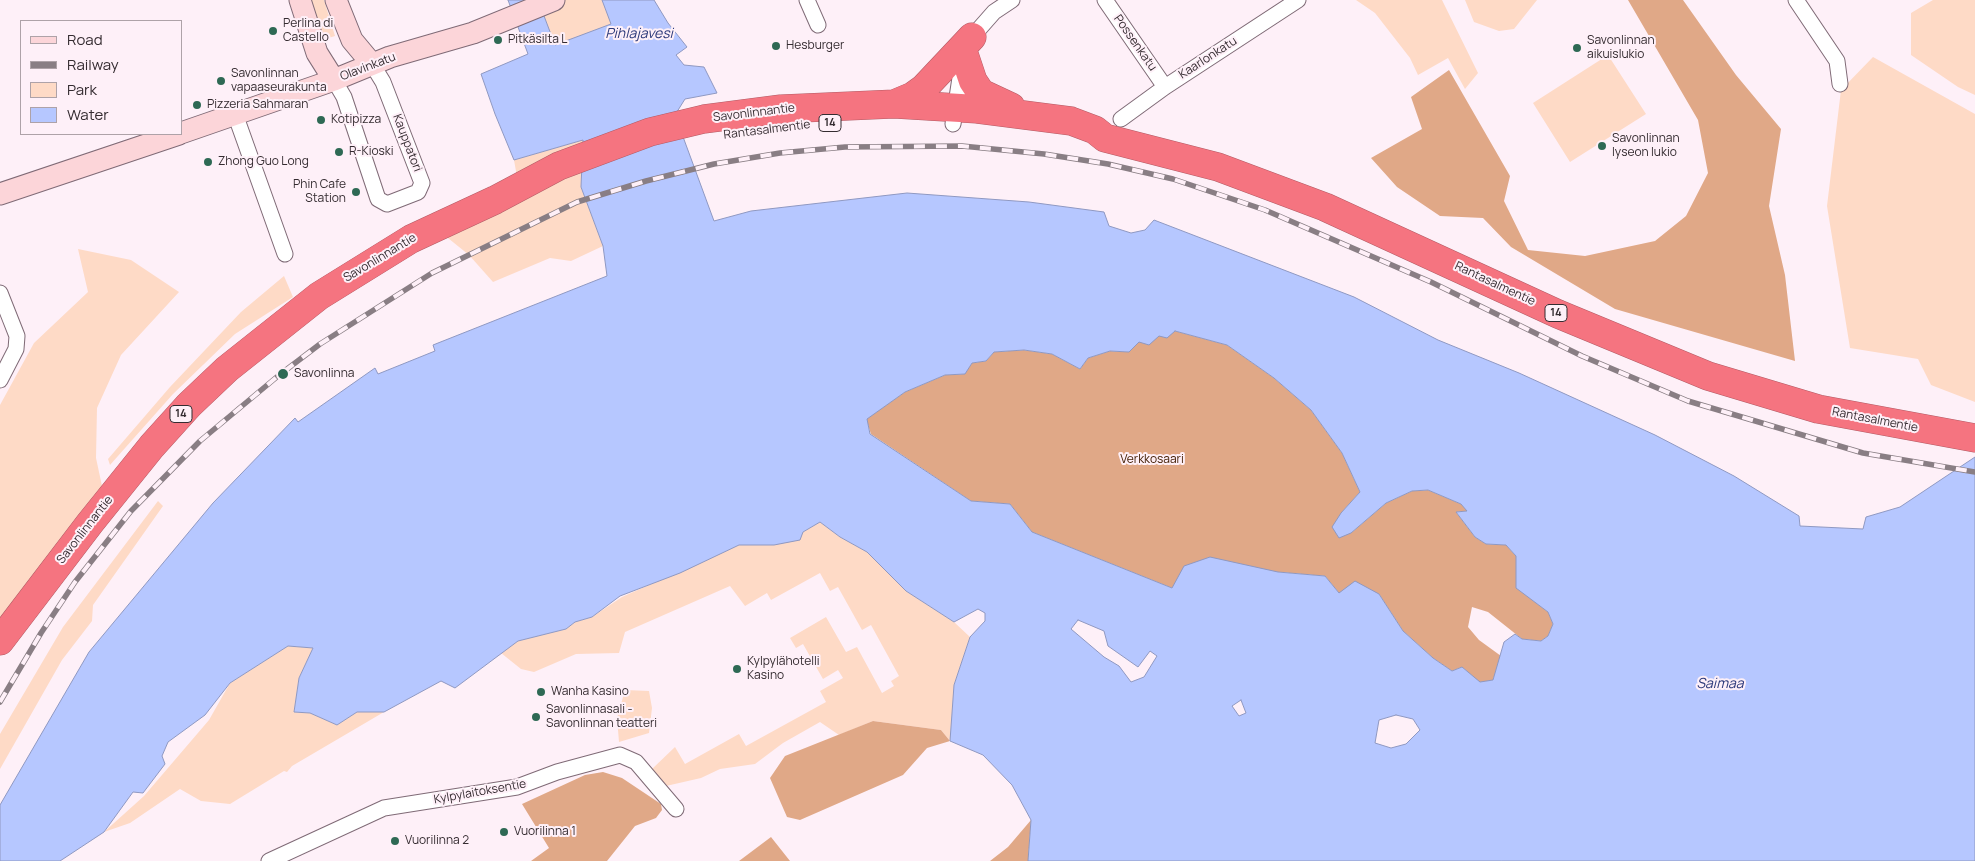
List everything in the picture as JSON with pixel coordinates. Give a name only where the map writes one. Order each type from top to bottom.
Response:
[{"type":"highway","points":[[894,104],[913,96],[924,88],[969,47]]},
{"type":"highway","points":[[969,47],[973,81],[981,93],[1031,115]]},
{"type":"highway","name":"Rantasalmentie","points":[[894,104],[1090,144],[1114,132]]},
{"type":"highway","name":"Savonlinnantie","points":[[0,642],[90,522],[152,446],[189,405],[227,369],[278,326],[358,270],[411,239],[454,218],[650,132],[706,128],[781,109],[894,104]]},
{"type":"highway","name":"Rantasalmentie","points":[[706,128],[925,122],[954,116],[1031,115],[1071,122],[1095,130],[1114,132],[1180,156],[1255,179],[1325,207],[1558,314],[1708,376],[1818,409],[1975,438]]},
{"type":"main road","name":"Kauppatori","points":[[300,0],[317,53],[334,80]]},
{"type":"main road","name":"Kauppatori","points":[[336,0],[352,40],[372,64]]},
{"type":"main road","name":"Olavinkatu","points":[[182,132],[334,80],[372,64],[473,33],[554,0]]},
{"type":"main road","name":"Olavinkatu","points":[[0,194],[174,135]]},
{"type":"street","points":[[807,0],[818,25]]},
{"type":"street","points":[[954,116],[969,47],[994,12],[1012,0]]},
{"type":"street","name":"Possenkatu","points":[[1105,0],[1164,87]]},
{"type":"street","name":"Kaarlonkatu","points":[[1114,132],[1164,87],[1298,0]]},
{"type":"street","points":[[1796,0],[1837,61],[1840,84]]},
{"type":"street","name":"Kauppatori","points":[[334,80],[344,97],[378,199],[387,204],[418,192],[422,183],[383,82],[372,64]]},
{"type":"street","points":[[235,114],[285,254]]},
{"type":"street","points":[[0,293],[17,336],[16,350],[0,380]]},
{"type":"street","name":"Kylpylaitoksentie","points":[[269,861],[384,808],[517,787],[557,772],[620,755],[636,762],[676,809]]},
{"type":"green space","points":[[309,0],[324,0],[335,36],[322,40]]},
{"type":"green space","points":[[538,0],[602,0],[612,24],[555,46]]},
{"type":"green space","points":[[1356,0],[1442,0],[1478,73],[1465,89],[1448,58],[1418,75],[1410,58],[1375,13]]},
{"type":"green space","points":[[1465,0],[1537,0],[1514,29],[1499,31],[1474,22]]},
{"type":"green space","points":[[1628,0],[1683,0],[1736,75],[1781,129],[1769,206],[1785,275],[1795,361],[1615,309],[1511,247],[1483,218],[1440,216],[1397,187],[1371,158],[1422,129],[1411,97],[1449,70],[1510,176],[1504,201],[1528,250],[1585,256],[1655,241],[1686,216],[1708,173],[1698,120]]},
{"type":"green space","points":[[1933,0],[1975,0],[1975,95],[1958,87],[1911,55],[1911,13]]},
{"type":"green space","points":[[1608,55],[1646,114],[1570,162],[1533,103]]},
{"type":"green space","points":[[1873,57],[1975,114],[1975,402],[1931,385],[1918,359],[1850,348],[1827,206],[1841,90]]},
{"type":"green space","points":[[583,140],[581,187],[603,246],[571,261],[550,258],[493,282],[469,255],[438,230],[517,177],[514,160]]},
{"type":"green space","points":[[78,249],[131,260],[179,292],[121,355],[97,408],[96,458],[102,486],[0,622],[0,405],[34,343],[88,292]]},
{"type":"green space","points":[[284,276],[293,297],[235,334],[173,394],[110,465],[108,459],[170,387],[241,312]]},
{"type":"green space","name":"Verkkosaari","points":[[1175,331],[1227,345],[1274,378],[1311,410],[1342,453],[1360,492],[1341,513],[1351,533],[1386,503],[1412,491],[1428,490],[1461,504],[1468,511],[1456,512],[1475,537],[1486,544],[1506,545],[1516,556],[1517,588],[1548,612],[1553,624],[1548,636],[1541,641],[1522,639],[1488,612],[1472,607],[1468,627],[1479,640],[1501,656],[1493,680],[1480,683],[1462,667],[1452,671],[1433,658],[1403,631],[1379,594],[1339,593],[1325,576],[1278,572],[1172,588],[1032,532],[1010,504],[971,501],[871,434],[866,419],[905,392],[945,375],[964,374],[972,363],[986,361],[994,352],[1024,350],[1052,354],[1080,369],[1088,358],[1110,351],[1129,352],[1139,342]]},
{"type":"green space","points":[[158,501],[163,506],[93,605],[92,621],[62,660],[0,769],[0,734],[63,627]]},
{"type":"green space","points":[[820,522],[840,537],[867,552],[906,591],[954,622],[970,637],[954,685],[950,741],[941,730],[873,721],[839,735],[820,722],[783,743],[755,764],[720,769],[701,778],[666,786],[652,769],[675,747],[685,764],[739,734],[746,746],[826,702],[820,691],[843,678],[838,670],[823,679],[803,644],[796,648],[790,638],[826,617],[846,652],[857,647],[882,693],[894,686],[891,681],[899,676],[871,625],[862,630],[838,587],[830,591],[820,573],[771,600],[767,593],[745,606],[730,586],[625,632],[619,653],[576,654],[534,672],[521,669],[501,653],[518,641],[566,629],[575,622],[592,617],[622,597],[739,545],[774,545]]},
{"type":"green space","points":[[288,646],[313,648],[299,678],[294,712],[310,713],[337,725],[357,712],[384,712],[292,766],[287,772],[284,771],[230,804],[201,801],[180,789],[130,823],[104,832],[144,796],[209,720],[230,683]]},
{"type":"green space","points":[[625,690],[649,691],[652,708],[649,733],[619,742],[617,718]]},
{"type":"green space","points":[[873,721],[941,730],[950,741],[927,748],[903,775],[800,820],[787,817],[770,778],[785,756]]},
{"type":"green space","points":[[603,772],[622,778],[661,804],[662,810],[656,818],[635,826],[607,861],[531,861],[549,848],[522,804],[585,775]]},
{"type":"green space","points":[[1031,820],[1028,861],[990,861],[1008,847]]},
{"type":"green space","points":[[771,837],[790,861],[739,861]]},
{"type":"water","name":"Saimaa","points":[[508,0],[538,0],[555,45],[611,24],[602,0],[654,0],[668,23],[687,47],[676,55],[684,65],[704,67],[717,93],[685,99],[675,115],[714,221],[751,211],[907,193],[1029,202],[1104,212],[1109,226],[1131,233],[1145,230],[1154,220],[1354,297],[1438,340],[1519,373],[1655,435],[1734,476],[1799,516],[1800,526],[1863,529],[1866,517],[1900,507],[1975,457],[1975,861],[1028,861],[1031,820],[1012,785],[983,755],[950,741],[954,685],[970,637],[985,621],[985,613],[978,609],[954,622],[906,591],[867,552],[840,537],[820,522],[803,532],[800,540],[774,545],[739,545],[680,573],[620,596],[592,617],[575,622],[566,629],[518,641],[455,688],[441,681],[384,712],[357,712],[337,725],[310,713],[294,712],[299,678],[313,648],[288,646],[230,683],[205,715],[168,742],[162,756],[165,764],[143,793],[133,792],[104,832],[60,861],[0,861],[0,805],[89,652],[213,503],[295,418],[298,422],[375,368],[378,374],[435,351],[433,345],[607,276],[603,246],[581,187],[583,140],[514,160],[495,114],[481,74],[528,54]],"holes":[[[1175,331],[1227,345],[1274,378],[1311,410],[1342,453],[1360,492],[1341,513],[1332,527],[1339,538],[1351,533],[1386,503],[1412,491],[1428,490],[1461,504],[1467,511],[1456,512],[1475,537],[1486,544],[1506,545],[1516,556],[1516,588],[1548,612],[1553,624],[1548,636],[1541,641],[1522,639],[1515,634],[1504,642],[1493,680],[1480,682],[1462,667],[1452,671],[1433,658],[1403,631],[1379,594],[1355,581],[1339,593],[1325,576],[1278,572],[1210,557],[1184,566],[1172,588],[1032,532],[1010,504],[971,501],[870,434],[867,419],[905,392],[945,375],[965,374],[972,363],[986,361],[994,352],[1024,350],[1052,354],[1080,369],[1088,358],[1110,351],[1129,352],[1139,342],[1149,345],[1159,336],[1167,338]],[[1078,620],[1104,631],[1108,646],[1138,667],[1150,651],[1157,656],[1144,677],[1131,682],[1119,666],[1104,657],[1071,629]],[[1241,700],[1246,713],[1239,716],[1232,706]],[[1396,715],[1413,719],[1420,730],[1406,744],[1391,748],[1375,743],[1379,720]]]},
{"type":"railway","points":[[0,702],[41,633],[75,582],[131,511],[200,441],[278,376],[320,344],[432,273],[577,202],[646,181],[714,164],[780,153],[845,147],[962,146],[1044,154],[1108,164],[1173,179],[1265,210],[1431,282],[1582,356],[1688,401],[1863,453],[1975,472]]},
{"type":"place","name":"Perlina di Castello","points":[[273,31]]},
{"type":"place","name":"Pitkäsilta L","points":[[498,40]]},
{"type":"place","name":"Hesburger","points":[[776,46]]},
{"type":"place","name":"Savonlinnan aikuislukio","points":[[1577,48]]},
{"type":"place","name":"Savonlinnan vapaaseurakunta","points":[[221,81]]},
{"type":"place","name":"Pizzeria Sahmaran","points":[[197,105]]},
{"type":"place","name":"Kotipizza","points":[[321,120]]},
{"type":"place","name":"Savonlinnan lyseon lukio","points":[[1602,146]]},
{"type":"place","name":"R-Kioski","points":[[339,152]]},
{"type":"place","name":"Zhong Guo Long","points":[[208,162]]},
{"type":"place","name":"Phin Cafe Station","points":[[356,192]]},
{"type":"place","name":"Savonlinna","points":[[283,374]]},
{"type":"place","name":"Kylpylähotelli Kasino","points":[[737,669]]},
{"type":"place","name":"Wanha Kasino","points":[[541,692]]},
{"type":"place","name":"Savonlinnasali - Savonlinnan teatteri","points":[[536,717]]},
{"type":"place","name":"Vuorilinna 1","points":[[504,832]]},
{"type":"place","name":"Vuorilinna 2","points":[[395,841]]},
{"type":"water label","name":"Pihlajavesi","points":[[639,34]]}]
